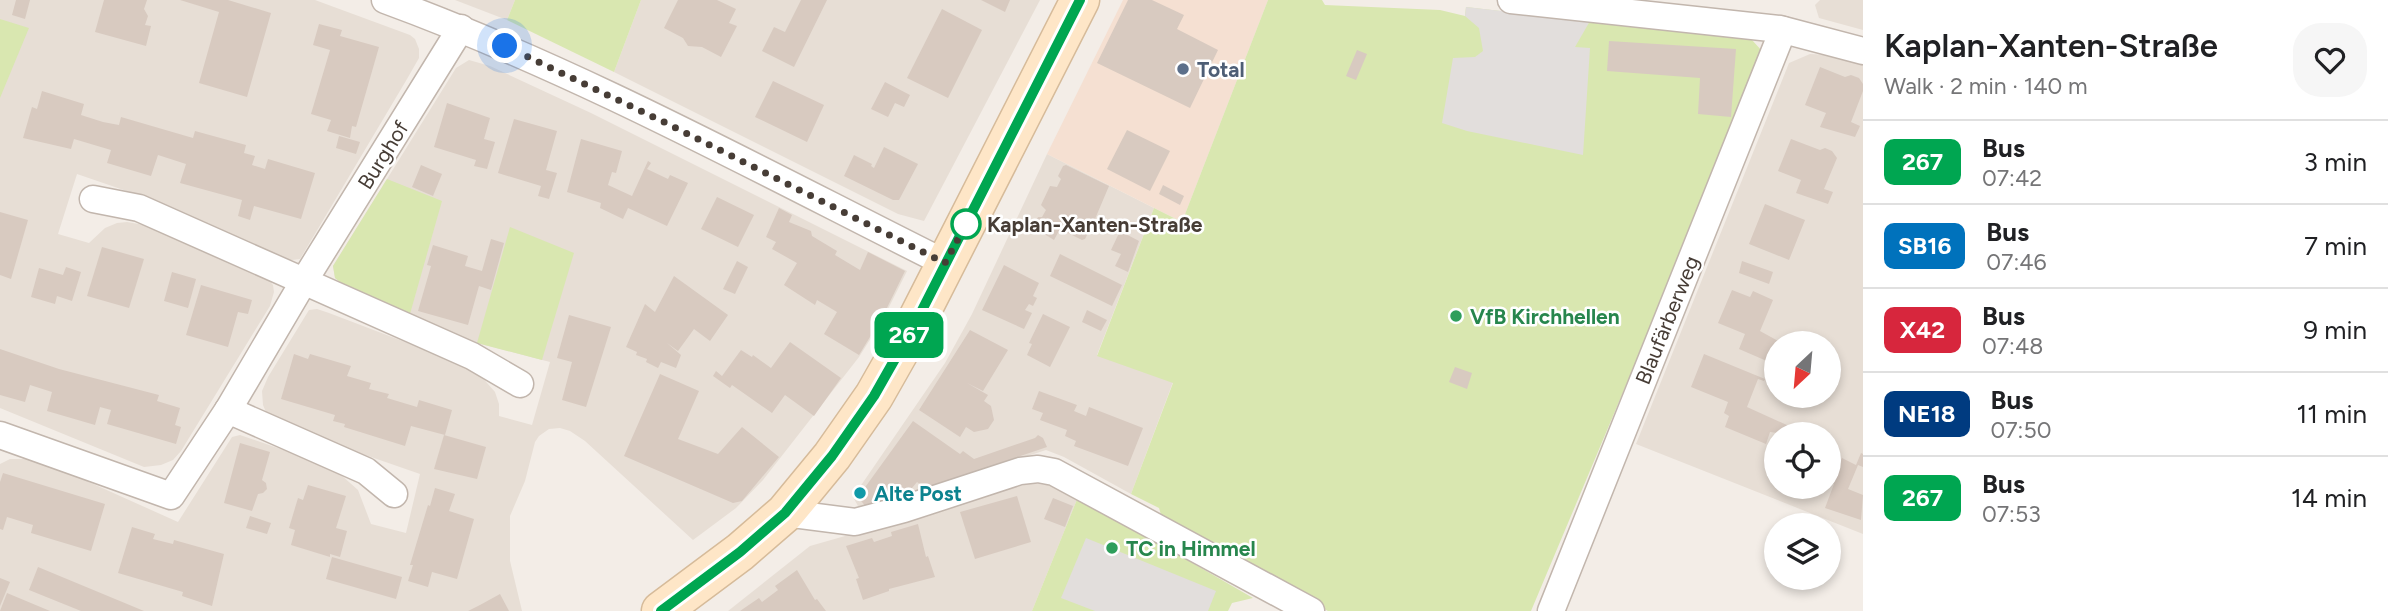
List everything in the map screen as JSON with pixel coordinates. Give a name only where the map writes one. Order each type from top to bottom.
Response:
[{"type":"main road","points":[[661,611],[740,552],[785,513],[832,456],[874,396],[916,322],[1080,0]]},
{"type":"street","points":[[385,0],[505,46],[666,123],[945,263]]},
{"type":"street","points":[[1511,0],[1783,30],[1863,51]]},
{"type":"street","name":"Burghof","points":[[0,435],[171,496],[228,410],[304,281],[461,28]]},
{"type":"street","name":"Blaufärberweg","points":[[1551,611],[1783,30]]},
{"type":"street","points":[[93,199],[139,208],[472,356],[520,384]]},
{"type":"street","points":[[228,410],[366,471],[394,494]]},
{"type":"street","points":[[785,513],[855,522],[1020,471],[1038,469],[1054,472],[1311,611]]},
{"type":"shaded area","points":[[0,0],[315,0],[410,35],[419,49],[419,58],[300,259],[284,261],[147,198],[77,174],[58,234],[89,243],[105,228],[117,223],[150,226],[268,279],[273,285],[270,306],[181,451],[173,460],[161,465],[144,467],[0,408]]},
{"type":"shaded area","points":[[455,0],[515,0],[507,20]]},
{"type":"shaded area","points":[[641,0],[1040,0],[924,221],[898,214],[614,72]]},
{"type":"shaded area","points":[[1123,0],[1268,0],[1182,222],[1047,154]]},
{"type":"shaded area","points":[[1820,0],[1863,0],[1863,30],[1819,18],[1815,5]]},
{"type":"shaded area","points":[[1466,7],[1590,21],[1575,47],[1590,48],[1583,155],[1467,131],[1442,123],[1453,58],[1475,57],[1483,51],[1479,28],[1465,16]]},
{"type":"shaded area","points":[[1810,54],[1831,55],[1863,64],[1863,534],[1841,525],[1841,513],[1810,513],[1775,499],[1841,499],[1841,422],[1764,422],[1764,495],[1636,444],[1789,63]]},
{"type":"shaded area","points":[[469,60],[490,66],[591,113],[907,271],[883,319],[859,357],[763,480],[736,508],[693,540],[585,441],[570,431],[549,429],[535,442],[525,481],[510,516],[510,561],[522,611],[0,611],[0,464],[10,459],[30,459],[51,465],[178,522],[232,437],[240,435],[332,467],[358,490],[371,524],[406,533],[420,474],[328,442],[268,417],[263,405],[262,391],[309,310],[317,309],[329,313],[447,358],[480,375],[495,392],[499,416],[532,425],[550,362],[477,343],[345,286],[335,278],[333,266],[456,68]]},
{"type":"shaded area","points":[[1047,154],[1154,208],[1097,355],[1173,382],[1131,494],[1046,450],[865,509],[858,506],[853,497],[945,363],[972,314]]},
{"type":"shaded area","points":[[1031,483],[1056,486],[1078,497],[1032,611],[728,611],[810,546]]},
{"type":"shaded area","points":[[1086,538],[1216,591],[1208,611],[1095,611],[1061,598]]},
{"type":"green space","points":[[515,0],[641,0],[614,72],[507,20]]},
{"type":"green space","name":"VfB Kirchhellen","points":[[1268,0],[1322,0],[1325,5],[1440,10],[1465,16],[1466,7],[1752,40],[1763,52],[1531,611],[1328,611],[1242,566],[1162,518],[1159,508],[1131,494],[1173,383],[1097,356],[1154,208],[1182,222]]},
{"type":"green space","points":[[0,19],[29,28],[0,98]]},
{"type":"green space","points":[[387,179],[442,201],[410,314],[345,286],[335,278],[333,266]]},
{"type":"green space","points":[[510,227],[574,253],[542,360],[477,343]]},
{"type":"green space","name":"TC in Himmel","points":[[1078,497],[1253,598],[1232,603],[1228,611],[1032,611]]},
{"type":"building","points":[[16,0],[30,0],[25,19],[12,15]]},
{"type":"building","points":[[104,0],[147,0],[144,9],[148,16],[145,25],[151,26],[146,46],[95,32]]},
{"type":"building","points":[[180,0],[228,0],[271,13],[247,97],[199,83],[219,12]]},
{"type":"building","points":[[678,0],[717,0],[736,9],[729,23],[737,26],[721,57],[702,47],[688,46],[683,38],[664,28]]},
{"type":"building","points":[[801,0],[827,0],[794,67],[762,51],[774,27],[785,32]]},
{"type":"building","points":[[981,0],[1010,0],[1005,12]]},
{"type":"building","points":[[1128,0],[1152,0],[1184,15],[1177,29],[1218,50],[1190,108],[1097,63]]},
{"type":"building","points":[[942,9],[982,30],[948,98],[907,78]]},
{"type":"building","points":[[319,24],[342,30],[340,36],[379,47],[356,127],[352,126],[350,138],[327,131],[331,120],[311,114],[330,50],[313,45]]},
{"type":"building","points":[[1609,41],[1736,49],[1731,117],[1698,114],[1700,78],[1607,71]]},
{"type":"building","points":[[1357,50],[1367,54],[1356,80],[1346,76]]},
{"type":"building","points":[[1820,67],[1845,77],[1851,75],[1859,78],[1863,84],[1863,91],[1851,122],[1860,126],[1855,137],[1820,127],[1826,113],[1805,105]]},
{"type":"building","points":[[773,81],[824,105],[807,142],[755,117]]},
{"type":"building","points":[[885,82],[910,95],[904,107],[895,103],[888,117],[871,109]]},
{"type":"building","points":[[42,91],[84,104],[81,115],[103,122],[119,125],[121,117],[193,138],[195,131],[246,145],[244,153],[255,156],[252,165],[265,169],[268,159],[315,173],[301,219],[254,206],[250,220],[238,216],[242,200],[180,183],[186,164],[158,155],[151,176],[107,163],[111,150],[74,139],[71,149],[23,138],[32,107],[37,109]]},
{"type":"building","points":[[447,103],[490,118],[484,139],[495,142],[487,169],[474,166],[476,160],[434,147]]},
{"type":"building","points":[[514,119],[557,131],[546,170],[557,173],[549,199],[538,196],[541,186],[498,173]]},
{"type":"building","points":[[1127,130],[1170,151],[1150,191],[1107,169]]},
{"type":"building","points":[[339,136],[360,142],[356,154],[336,148]]},
{"type":"building","points":[[581,139],[622,151],[616,173],[612,172],[608,185],[632,196],[648,161],[651,163],[647,169],[668,179],[670,175],[688,183],[667,226],[628,208],[623,219],[600,208],[601,203],[567,192]]},
{"type":"building","points":[[1791,139],[1820,150],[1825,148],[1832,151],[1837,158],[1824,189],[1833,192],[1828,204],[1796,193],[1801,180],[1778,171]]},
{"type":"building","points":[[884,147],[918,164],[899,200],[893,200],[844,176],[854,155],[872,164],[874,168]]},
{"type":"building","points":[[421,165],[442,174],[433,196],[412,187]]},
{"type":"building","points":[[1066,165],[1109,186],[1085,239],[1082,240],[1060,229],[1054,240],[1033,227],[1038,217],[1042,217],[1046,210],[1041,205],[1050,186],[1057,187],[1061,179],[1058,176]]},
{"type":"building","points":[[1163,185],[1184,196],[1180,205],[1159,194]]},
{"type":"building","points":[[717,197],[754,215],[738,247],[701,229]]},
{"type":"building","points":[[1765,204],[1805,220],[1789,260],[1749,244]]},
{"type":"building","points":[[779,208],[792,215],[789,222],[811,231],[812,236],[837,251],[835,255],[860,270],[868,252],[905,271],[884,314],[859,355],[824,334],[837,312],[817,300],[815,305],[784,285],[797,263],[772,249],[776,242],[766,237]]},
{"type":"building","points":[[0,212],[28,220],[11,279],[0,275]]},
{"type":"building","points":[[1120,231],[1139,241],[1128,272],[1115,266],[1121,254],[1111,250]]},
{"type":"building","points":[[491,239],[504,243],[491,290],[479,286],[468,325],[418,311],[431,266],[427,265],[433,245],[468,256],[465,266],[482,271]]},
{"type":"building","points":[[102,247],[144,259],[129,308],[87,296]]},
{"type":"building","points":[[1060,254],[1122,285],[1112,306],[1050,276]]},
{"type":"building","points":[[737,261],[748,267],[735,294],[723,289]]},
{"type":"building","points":[[1742,261],[1773,272],[1769,284],[1739,273]]},
{"type":"building","points":[[1004,265],[1039,283],[1033,296],[1037,298],[1033,306],[1029,304],[1025,310],[1032,313],[1024,329],[982,310]]},
{"type":"building","points":[[66,267],[81,272],[72,301],[57,296],[55,304],[31,297],[39,268],[63,275]]},
{"type":"building","points":[[172,272],[196,279],[188,308],[164,301]]},
{"type":"building","points":[[674,276],[728,315],[710,341],[694,329],[678,351],[667,343],[681,355],[676,368],[661,362],[658,368],[626,347],[645,304],[655,312]]},
{"type":"building","points":[[201,285],[252,300],[248,314],[238,312],[228,347],[186,335]]},
{"type":"building","points":[[1732,290],[1750,297],[1753,291],[1773,300],[1760,331],[1764,333],[1764,360],[1739,349],[1745,334],[1718,323]]},
{"type":"building","points":[[1087,310],[1107,320],[1101,331],[1082,322]]},
{"type":"building","points":[[1043,314],[1070,327],[1050,367],[1027,355],[1032,344],[1029,343]]},
{"type":"building","points":[[569,315],[611,327],[586,407],[562,400],[572,362],[557,358]]},
{"type":"building","points":[[970,330],[1008,350],[983,391],[967,383],[988,395],[984,401],[991,406],[994,420],[988,429],[974,432],[966,427],[960,437],[919,410]]},
{"type":"building","points":[[790,342],[841,378],[814,416],[785,395],[772,413],[732,385],[730,388],[713,376],[716,371],[722,376],[741,350],[771,368]]},
{"type":"building","points":[[0,349],[59,369],[159,395],[157,401],[180,408],[175,425],[181,427],[176,444],[107,424],[111,410],[100,407],[95,425],[47,411],[52,392],[30,385],[25,402],[0,395]]},
{"type":"building","points":[[294,354],[308,359],[310,354],[351,366],[347,376],[371,383],[369,389],[389,394],[387,398],[417,407],[419,400],[452,410],[445,435],[411,426],[405,446],[344,427],[345,424],[333,421],[335,415],[281,399]]},
{"type":"building","points":[[1704,354],[1764,379],[1764,381],[1758,379],[1747,407],[1780,422],[1764,422],[1764,443],[1725,427],[1729,416],[1724,413],[1728,402],[1691,387]]},
{"type":"building","points":[[1455,367],[1472,373],[1467,389],[1449,382]]},
{"type":"building","points":[[660,374],[699,391],[678,439],[718,454],[742,427],[779,457],[742,501],[733,503],[624,456]]},
{"type":"building","points":[[1039,391],[1077,405],[1074,411],[1086,416],[1089,407],[1143,428],[1128,466],[1074,446],[1076,441],[1065,436],[1067,430],[1040,420],[1043,413],[1032,409]]},
{"type":"building","points":[[913,421],[960,454],[963,451],[974,459],[1038,435],[1043,438],[1047,447],[926,488],[917,482],[907,494],[866,507],[858,497]]},
{"type":"building","points":[[444,435],[486,447],[477,479],[434,469]]},
{"type":"building","points":[[240,443],[270,452],[262,480],[267,489],[258,494],[252,511],[224,503]]},
{"type":"building","points":[[1861,453],[1863,454],[1863,467],[1858,465],[1848,489],[1863,495],[1861,520],[1825,508],[1828,499],[1841,499],[1842,458],[1856,465]]},
{"type":"building","points":[[3,473],[105,504],[91,551],[31,533],[33,525],[7,517],[3,530],[0,529],[0,482]]},
{"type":"building","points":[[308,485],[346,496],[336,528],[347,531],[340,557],[330,554],[330,557],[291,545],[295,530],[289,528],[298,498],[303,500]]},
{"type":"building","points":[[435,488],[455,494],[449,511],[474,519],[457,579],[432,572],[428,587],[408,581],[413,565],[410,565]]},
{"type":"building","points":[[1017,496],[1031,542],[975,559],[960,512]]},
{"type":"building","points":[[1053,498],[1073,506],[1065,527],[1044,519]]},
{"type":"building","points":[[250,516],[271,523],[267,534],[246,528]]},
{"type":"building","points":[[918,524],[926,557],[928,556],[935,577],[889,589],[863,600],[856,579],[859,578],[846,546],[872,538],[874,542],[892,536],[891,532]]},
{"type":"building","points":[[132,527],[155,534],[153,539],[173,544],[174,540],[224,554],[212,606],[182,596],[183,592],[118,573]]},
{"type":"building","points":[[332,557],[402,577],[396,599],[326,579]]},
{"type":"building","points":[[38,567],[144,611],[81,611],[29,590]]},
{"type":"building","points":[[797,570],[815,600],[817,599],[826,611],[740,611],[759,598],[762,602],[778,590],[775,586]]},
{"type":"building","points":[[0,578],[10,582],[0,606]]},
{"type":"building","points":[[7,593],[50,611],[0,611]]},
{"type":"building","points":[[500,594],[509,611],[468,611],[480,605]]},
{"type":"bus line","name":"267","points":[[661,611],[740,552],[785,513],[832,456],[874,396],[916,322],[1080,0]]},
{"type":"place","name":"Total","points":[[1183,69]]},
{"type":"place","name":"Kaplan-Xanten-Straße","points":[[966,224]]},
{"type":"place","name":"VfB Kirchhellen","points":[[1456,316]]},
{"type":"place","name":"Alte Post","points":[[860,493]]},
{"type":"place","name":"TC in Himmel","points":[[1112,548]]},
{"type":"route","points":[[505,46],[666,123],[945,263],[971,215],[966,224]]}]
